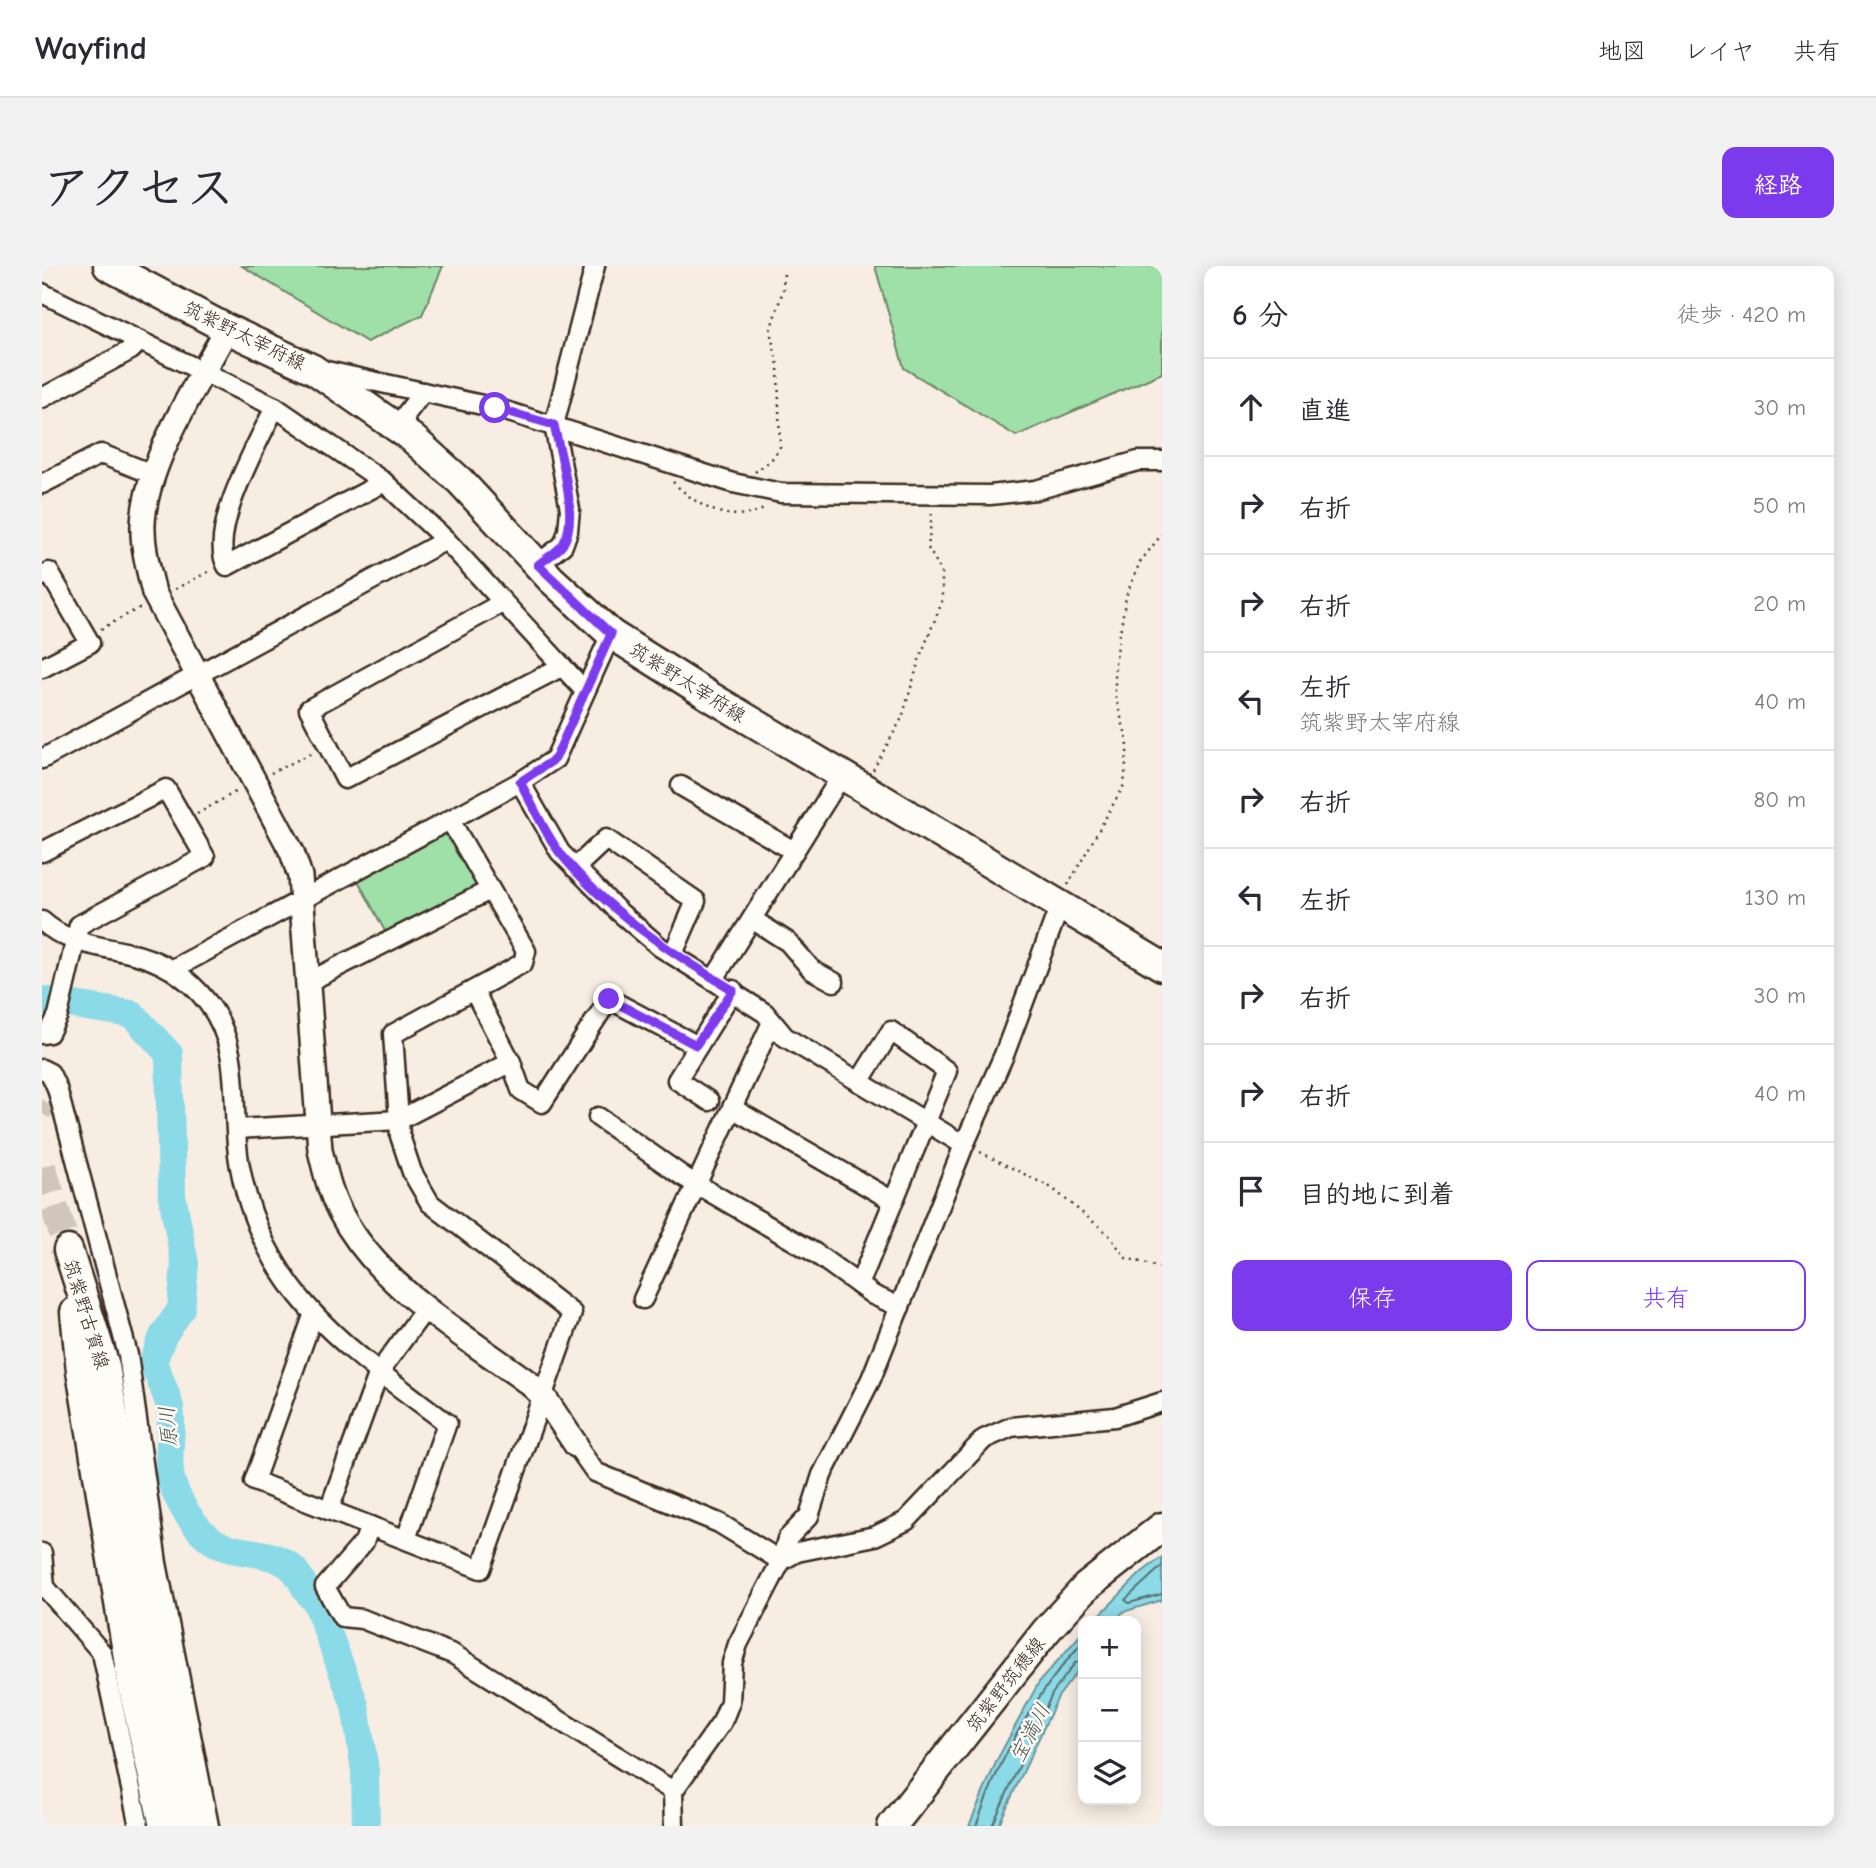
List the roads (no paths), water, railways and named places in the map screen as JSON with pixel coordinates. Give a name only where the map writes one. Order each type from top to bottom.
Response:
[{"type":"main road","name":"筑紫野太宰府線","points":[[108,266],[227,329],[313,369],[403,432],[460,481],[538,565],[611,634],[1162,966]]},
{"type":"main road","name":"筑紫野古賀線","points":[[164,1826],[134,1688],[81,1371],[68,1250],[105,1366],[160,1697],[188,1826]]},
{"type":"main road","name":"筑紫野筑穂線","points":[[892,1826],[1046,1631],[1086,1587],[1162,1527]]},
{"type":"street","points":[[538,565],[563,545],[568,531],[570,509],[554,425],[583,302],[595,266]]},
{"type":"street","points":[[47,300],[140,341],[275,407],[384,482],[446,540],[585,691]]},
{"type":"street","points":[[227,329],[152,474],[143,525],[146,559],[157,598],[292,852],[303,900],[320,1150],[329,1186],[357,1241],[381,1269],[426,1308],[544,1397],[595,1472],[719,1523],[781,1561]]},
{"type":"street","points":[[42,398],[131,350],[140,341]]},
{"type":"street","points":[[313,369],[423,392],[554,425],[749,486],[785,494],[990,495],[1036,490],[1138,461],[1162,461]]},
{"type":"street","points":[[403,432],[406,414],[423,392]]},
{"type":"street","points":[[275,407],[236,488],[228,511],[227,566],[384,482]]},
{"type":"street","points":[[42,484],[101,454],[152,474]]},
{"type":"street","points":[[42,759],[446,540]]},
{"type":"street","points":[[42,576],[49,572],[90,643],[42,668]]},
{"type":"street","points":[[502,603],[309,709],[345,779],[561,667]]},
{"type":"street","points":[[173,969],[520,782],[555,759],[611,634]]},
{"type":"street","points":[[714,979],[794,851],[853,781]]},
{"type":"street","points":[[520,782],[559,852],[618,911],[673,954],[733,990],[772,1022],[785,1037],[964,1145]]},
{"type":"street","points":[[681,786],[794,851]]},
{"type":"street","points":[[42,852],[166,789],[205,857],[79,925],[58,1015],[49,1033],[42,1034]]},
{"type":"street","points":[[313,1316],[254,1481],[481,1569],[572,1313],[446,1219],[430,1203],[412,1172],[400,1136],[393,1034],[523,963],[526,951],[450,820]]},
{"type":"street","points":[[575,868],[606,839],[696,901],[673,954]]},
{"type":"street","points":[[310,981],[490,890]]},
{"type":"street","points":[[674,1826],[673,1791],[722,1722],[730,1702],[732,1663],[738,1644],[781,1561],[787,1539],[809,1516],[822,1475],[872,1380],[964,1145],[1004,1055],[1060,905]]},
{"type":"street","points":[[751,919],[788,942],[812,970],[834,982]]},
{"type":"street","points":[[42,921],[54,932],[74,940],[127,952],[173,969],[190,981],[210,1006],[225,1032],[231,1053],[240,1167],[267,1248],[313,1316],[340,1343],[447,1423],[405,1539]]},
{"type":"street","points":[[709,1101],[677,1080],[696,1045],[733,990]]},
{"type":"street","points":[[474,991],[511,1062],[522,1090],[542,1103],[609,999],[696,1045]]},
{"type":"street","points":[[643,1299],[772,1022]]},
{"type":"street","points":[[859,1082],[891,1031],[947,1071],[859,1285]]},
{"type":"street","points":[[237,1129],[399,1120],[511,1062]]},
{"type":"street","points":[[42,1069],[50,1073],[52,1096],[128,1355],[157,1563],[209,1826]]},
{"type":"street","points":[[732,1108],[893,1201]]},
{"type":"street","points":[[597,1117],[697,1184],[815,1253],[859,1285],[900,1307]]},
{"type":"street","points":[[329,1510],[379,1372],[426,1308]]},
{"type":"street","points":[[781,1561],[797,1552],[875,1536],[906,1521],[984,1439],[1011,1427],[1115,1417],[1162,1402]]},
{"type":"street","points":[[370,1527],[364,1542],[325,1587],[342,1617],[362,1619],[453,1654],[673,1791]]},
{"type":"street","points":[[42,1553],[45,1587],[102,1653],[139,1826]]},
{"type":"water","points":[[1162,1557],[1162,1600],[1123,1612],[1120,1616],[1099,1616],[1141,1573]]},
{"type":"water","name":"宝満川","points":[[1078,1638],[1078,1671],[1058,1697],[998,1826],[969,1826],[997,1760],[1039,1682]]},
{"type":"waterway","name":"原川","points":[[42,1000],[132,1014],[169,1054],[172,1195],[185,1264],[181,1309],[163,1336],[153,1362],[170,1408],[169,1465],[172,1483],[187,1513],[202,1532],[231,1549],[281,1560],[296,1572],[316,1601],[355,1705],[365,1771],[366,1826]]},
{"type":"tunnel","points":[[42,1114],[48,1103]]},
{"type":"tunnel","points":[[42,1167],[68,1250]]}]
